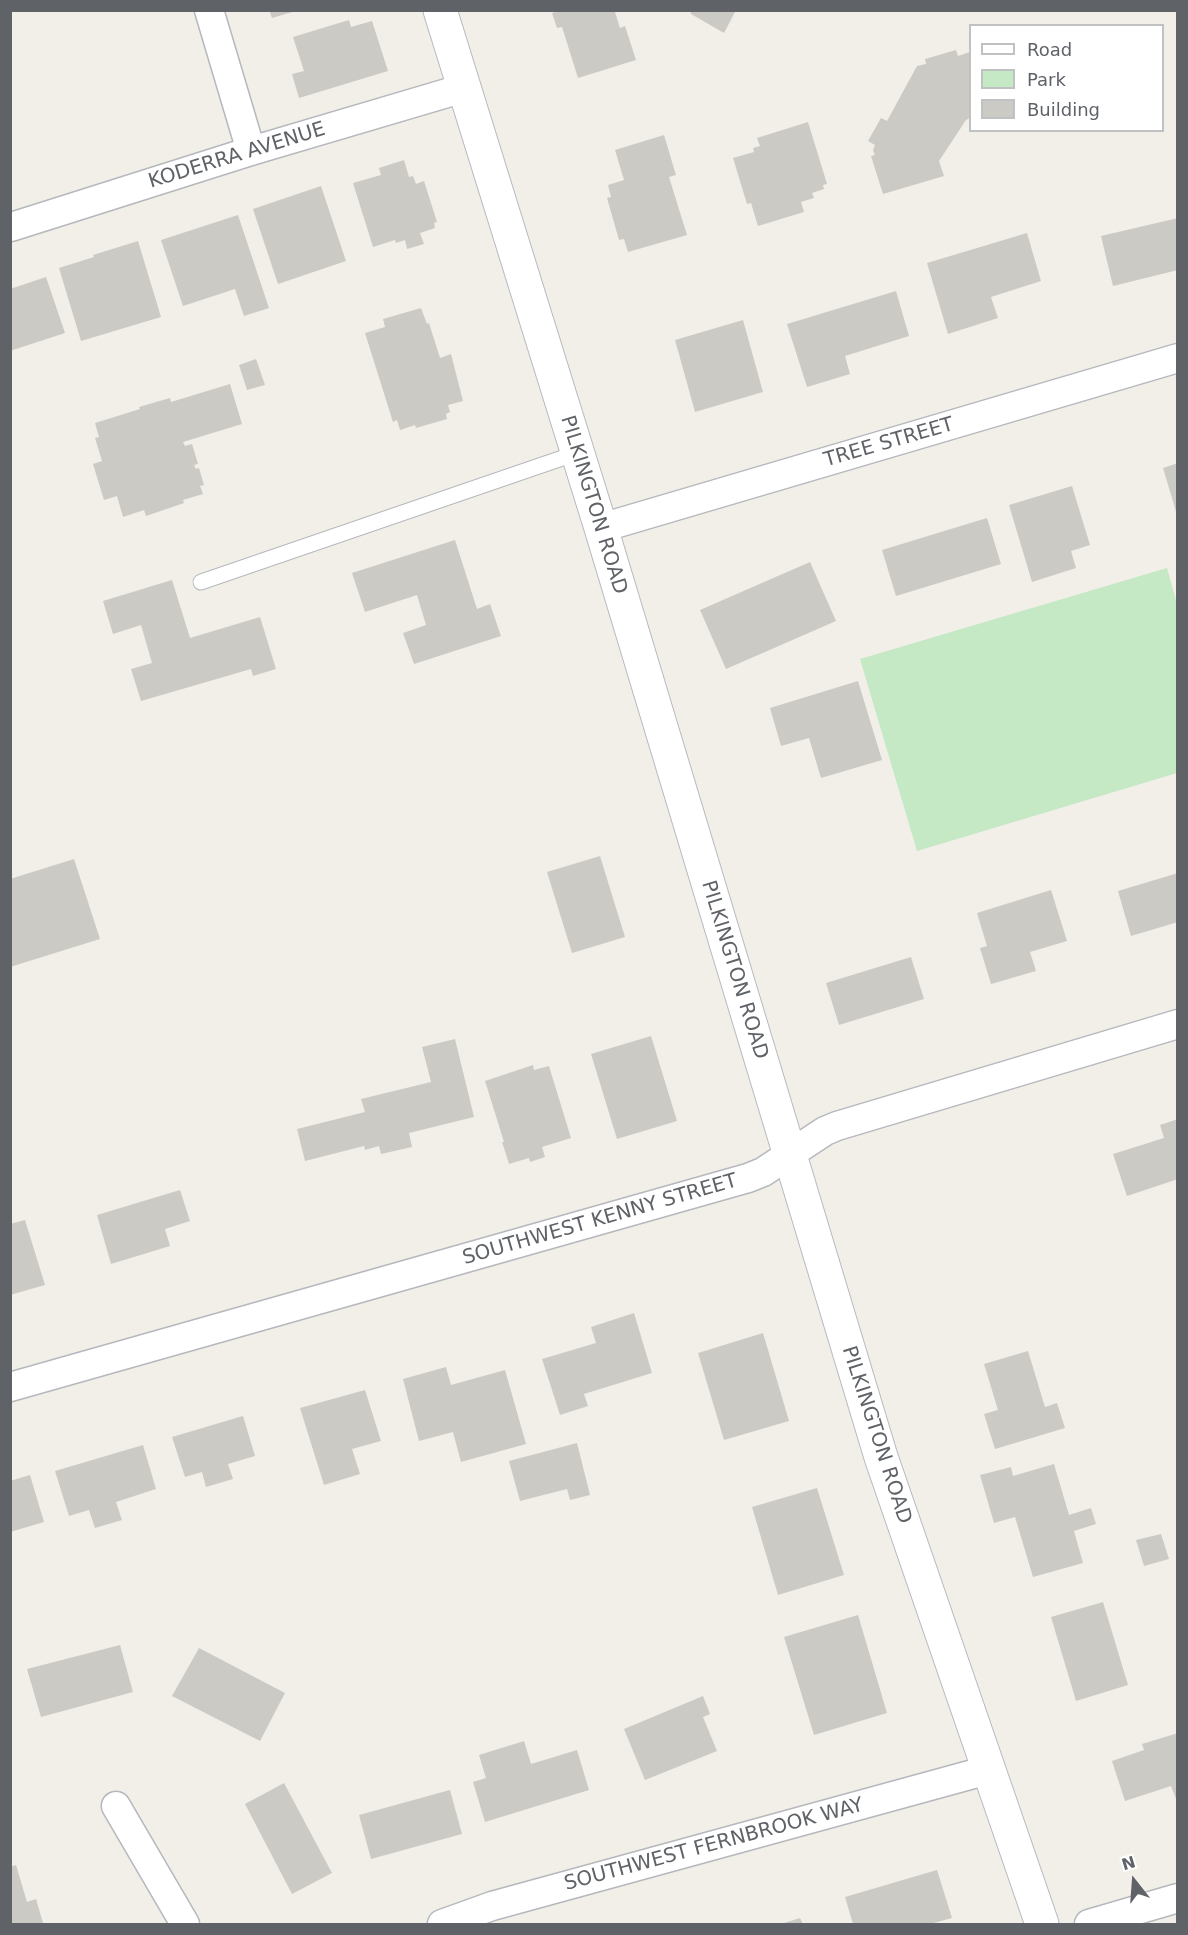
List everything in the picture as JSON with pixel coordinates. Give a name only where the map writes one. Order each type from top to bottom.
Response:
[{"type":"street","points":[[209,10],[251,151]]},
{"type":"street","name":"PILKINGTON ROAD","points":[[440,10],[601,528],[881,1457],[1042,1924]]},
{"type":"street","name":"KODERRA AVENUE","points":[[11,227],[251,151],[464,88]]},
{"type":"street","name":"TREE STREET","points":[[601,528],[1178,358]]},
{"type":"street","name":"SOUTHWEST KENNY STREET","points":[[10,1387],[748,1178],[763,1172],[825,1131],[837,1126],[1178,1024]]},
{"type":"street","name":"SOUTHWEST FERNBROOK WAY","points":[[442,1924],[492,1906],[988,1770]]},
{"type":"street","points":[[116,1806],[185,1924]]},
{"type":"street","points":[[1089,1924],[1178,1898]]},
{"type":"lane","points":[[201,582],[577,453]]},
{"type":"green space","points":[[1167,568],[1177,604],[1177,773],[917,851],[860,659]]},
{"type":"building","points":[[269,10],[296,10],[296,11],[272,18]]},
{"type":"building","points":[[561,10],[620,10],[615,12],[620,28],[625,26],[636,60],[578,78],[562,27],[557,28],[552,13]]},
{"type":"building","points":[[690,10],[736,10],[724,33],[691,14]]},
{"type":"building","points":[[349,20],[351,27],[372,21],[388,71],[299,98],[292,74],[304,71],[293,37]]},
{"type":"building","points":[[956,50],[958,56],[969,52],[969,118],[939,161],[944,176],[883,194],[871,156],[875,155],[873,150],[875,145],[868,141],[881,118],[887,121],[917,66],[926,64],[925,59]]},
{"type":"building","points":[[808,122],[827,184],[823,185],[824,189],[812,193],[814,198],[801,202],[804,212],[758,226],[751,203],[747,204],[733,158],[754,152],[753,148],[760,146],[757,138]]},
{"type":"building","points":[[664,135],[676,175],[669,177],[687,235],[628,252],[624,239],[619,240],[607,198],[611,197],[608,185],[624,180],[615,150]]},
{"type":"building","points":[[404,160],[409,177],[413,176],[416,184],[424,181],[437,222],[434,223],[435,228],[420,233],[424,244],[407,249],[405,240],[396,243],[395,240],[373,247],[353,183],[381,175],[379,168]]},
{"type":"building","points":[[321,186],[346,261],[278,284],[253,209]]},
{"type":"building","points":[[238,215],[269,308],[244,316],[235,289],[183,306],[161,240]]},
{"type":"building","points":[[1178,218],[1178,270],[1113,286],[1101,236]]},
{"type":"building","points":[[1027,233],[1041,281],[991,297],[998,318],[948,334],[927,263]]},
{"type":"building","points":[[138,241],[161,317],[81,341],[59,268]]},
{"type":"building","points":[[46,277],[65,333],[10,351],[10,289]]},
{"type":"building","points":[[896,291],[909,336],[845,356],[850,374],[807,387],[787,324]]},
{"type":"building","points":[[421,308],[427,324],[429,323],[440,358],[451,354],[463,401],[448,405],[450,412],[446,414],[447,419],[400,430],[397,420],[393,422],[365,333],[385,327],[383,319]]},
{"type":"building","points":[[743,320],[763,392],[695,412],[675,340]]},
{"type":"building","points":[[256,359],[265,385],[247,390],[239,365]]},
{"type":"building","points":[[230,384],[242,424],[183,442],[185,446],[192,444],[198,464],[194,465],[196,469],[199,468],[204,485],[200,486],[203,494],[146,516],[144,510],[123,517],[117,496],[104,500],[93,464],[102,461],[95,438],[99,437],[95,423],[170,398],[171,402]]},
{"type":"building","points":[[1178,463],[1178,515],[1177,515],[1163,468]]},
{"type":"building","points":[[1072,486],[1090,545],[1071,551],[1076,568],[1032,582],[1009,505]]},
{"type":"building","points":[[987,518],[1001,564],[896,596],[882,550]]},
{"type":"building","points":[[455,540],[477,609],[490,604],[501,636],[414,664],[403,633],[426,625],[417,595],[365,612],[352,573]]},
{"type":"building","points":[[810,562],[836,621],[726,669],[700,610]]},
{"type":"building","points":[[172,580],[190,638],[260,617],[276,669],[253,676],[251,669],[141,701],[131,669],[152,663],[141,625],[113,634],[103,601]]},
{"type":"building","points":[[858,681],[882,760],[821,778],[809,738],[781,746],[770,708]]},
{"type":"building","points":[[600,856],[625,937],[572,953],[547,872]]},
{"type":"building","points":[[74,859],[100,939],[10,967],[10,879]]},
{"type":"building","points":[[1178,873],[1178,922],[1131,936],[1118,891]]},
{"type":"building","points":[[1051,890],[1067,941],[1030,952],[1036,971],[991,984],[980,948],[987,946],[977,913]]},
{"type":"building","points":[[911,957],[924,999],[839,1025],[826,983]]},
{"type":"building","points":[[651,1036],[677,1121],[617,1139],[591,1054]]},
{"type":"building","points":[[455,1039],[474,1117],[409,1133],[412,1147],[381,1154],[379,1146],[365,1150],[364,1146],[305,1161],[297,1129],[365,1112],[361,1099],[431,1082],[422,1047]]},
{"type":"building","points":[[533,1065],[534,1070],[549,1066],[571,1138],[542,1147],[545,1157],[530,1162],[529,1158],[509,1164],[485,1081]]},
{"type":"building","points":[[1178,1119],[1178,1179],[1127,1196],[1113,1154],[1164,1138],[1160,1125]]},
{"type":"building","points":[[180,1190],[190,1221],[165,1229],[170,1246],[111,1264],[97,1215]]},
{"type":"building","points":[[25,1220],[45,1285],[10,1295],[10,1224]]},
{"type":"building","points":[[634,1313],[652,1373],[584,1394],[588,1406],[560,1415],[542,1359],[596,1343],[591,1327]]},
{"type":"building","points":[[763,1333],[789,1421],[724,1440],[698,1353]]},
{"type":"building","points":[[1028,1351],[1045,1407],[1057,1403],[1065,1428],[995,1449],[984,1414],[998,1410],[984,1364]]},
{"type":"building","points":[[446,1367],[451,1385],[505,1370],[526,1444],[461,1462],[453,1432],[419,1441],[403,1379]]},
{"type":"building","points":[[365,1390],[381,1441],[352,1449],[360,1474],[324,1485],[300,1408]]},
{"type":"building","points":[[243,1416],[255,1456],[228,1464],[233,1479],[206,1487],[202,1472],[185,1477],[172,1437]]},
{"type":"building","points":[[577,1443],[590,1495],[570,1500],[567,1489],[520,1501],[509,1461]]},
{"type":"building","points":[[143,1445],[156,1489],[116,1502],[122,1520],[95,1528],[89,1510],[69,1516],[55,1471]]},
{"type":"building","points":[[1054,1464],[1069,1515],[1091,1508],[1096,1524],[1074,1531],[1083,1563],[1033,1577],[1015,1517],[994,1523],[980,1475],[1011,1467],[1013,1476]]},
{"type":"building","points":[[30,1475],[44,1522],[10,1532],[10,1481]]},
{"type":"building","points":[[817,1488],[844,1575],[778,1595],[752,1507]]},
{"type":"building","points":[[1161,1534],[1169,1559],[1144,1566],[1136,1540]]},
{"type":"building","points":[[1103,1602],[1128,1685],[1076,1701],[1051,1617]]},
{"type":"building","points":[[858,1615],[887,1713],[814,1735],[784,1637]]},
{"type":"building","points":[[120,1645],[133,1692],[41,1717],[27,1669]]},
{"type":"building","points":[[199,1648],[285,1693],[260,1741],[172,1696]]},
{"type":"building","points":[[703,1696],[710,1714],[703,1717],[717,1751],[645,1780],[624,1729]]},
{"type":"building","points":[[1178,1733],[1178,1804],[1171,1786],[1125,1801],[1112,1761],[1144,1750],[1142,1744]]},
{"type":"building","points":[[524,1741],[531,1764],[577,1750],[589,1790],[485,1822],[473,1782],[486,1778],[479,1755]]},
{"type":"building","points":[[284,1783],[332,1873],[292,1894],[245,1804]]},
{"type":"building","points":[[450,1790],[462,1834],[371,1859],[359,1815]]},
{"type":"building","points":[[16,1865],[27,1902],[36,1899],[43,1923],[10,1924],[10,1867]]},
{"type":"building","points":[[937,1870],[952,1918],[930,1924],[853,1924],[845,1897]]},
{"type":"building","points":[[800,1918],[803,1924],[781,1924]]}]
